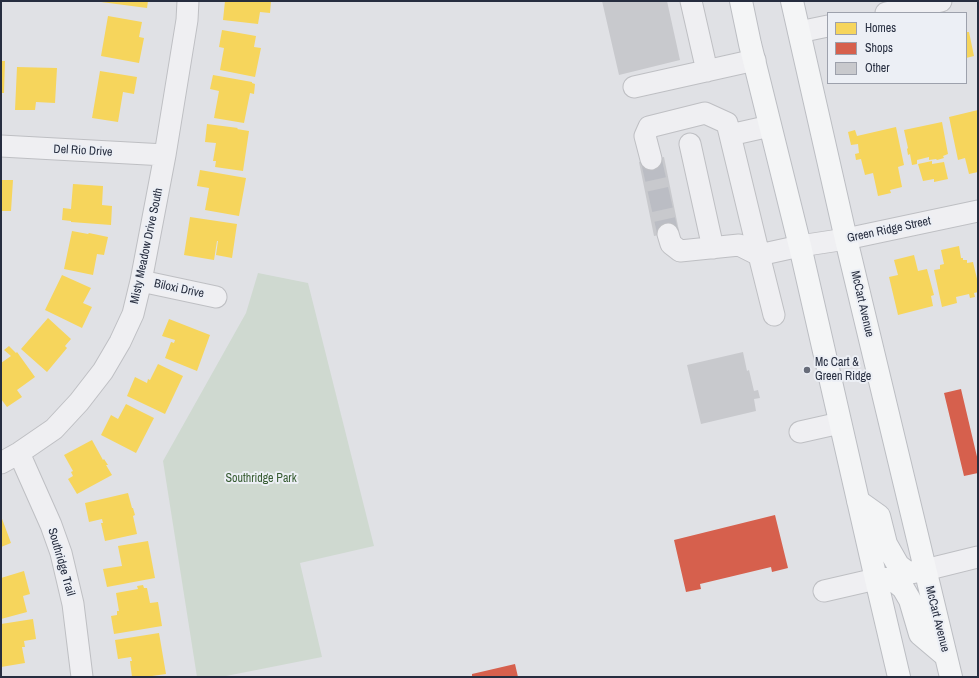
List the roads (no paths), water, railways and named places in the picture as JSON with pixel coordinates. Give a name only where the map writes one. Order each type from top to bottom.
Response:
[{"type":"main road","points":[[741,1],[800,246],[899,677]]},
{"type":"main road","name":"McCart Avenue","points":[[792,1],[846,239],[951,677]]},
{"type":"main road","points":[[858,501],[879,516],[886,544],[898,565],[908,573],[925,570]]},
{"type":"main road","points":[[876,579],[892,579],[903,588],[910,600],[920,634],[946,656]]},
{"type":"street","name":"Misty Meadow Drive South","points":[[1,463],[19,453],[54,429],[79,402],[103,371],[120,342],[133,314],[141,281],[165,155],[186,28],[188,1]]},
{"type":"street","points":[[691,1],[708,71]]},
{"type":"street","points":[[891,12],[941,1]]},
{"type":"street","points":[[799,32],[827,26]]},
{"type":"street","points":[[634,87],[754,60]]},
{"type":"street","points":[[651,159],[645,136],[649,127],[705,113],[727,123],[774,315]]},
{"type":"street","points":[[730,135],[770,126]]},
{"type":"street","points":[[690,144],[713,248]]},
{"type":"street","name":"Del Rio Drive","points":[[1,146],[165,155]]},
{"type":"street","name":"Green Ridge Street","points":[[759,255],[800,246],[846,239],[978,210]]},
{"type":"street","points":[[668,234],[671,244],[680,251],[738,245],[759,255]]},
{"type":"street","name":"Biloxi Drive","points":[[141,281],[216,297]]},
{"type":"street","points":[[800,432],[840,423]]},
{"type":"street","name":"Southridge Trail","points":[[19,453],[51,525],[61,553],[73,604],[82,677]]},
{"type":"street","points":[[925,570],[978,557]]},
{"type":"street","points":[[824,591],[876,579]]},
{"type":"tunnel","points":[[651,159],[668,234]]},
{"type":"place","name":"Mc Cart & Green Ridge","points":[[807,370]]},
{"type":"park label","name":"Southridge Park","points":[[261,479]]}]
